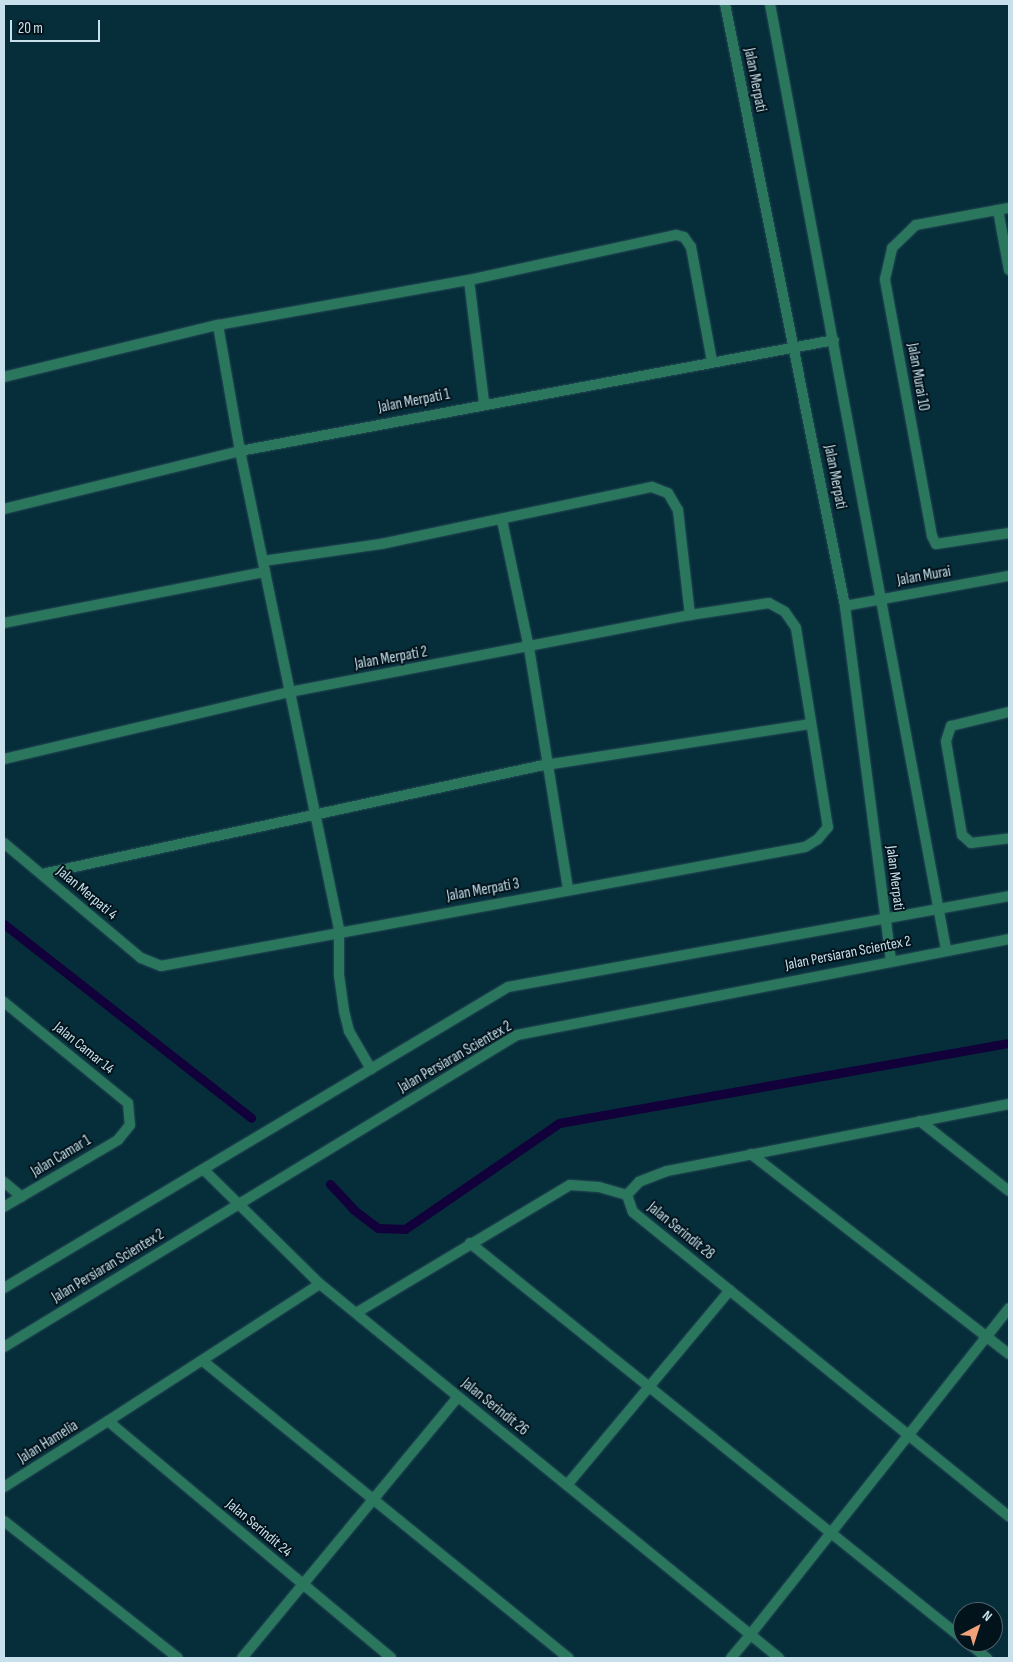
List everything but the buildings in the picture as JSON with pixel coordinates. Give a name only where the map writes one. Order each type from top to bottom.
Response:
[{"type":"street","name":"Jalan Merpati","points":[[725,4],[795,347],[845,606],[891,960]]},
{"type":"street","name":"Jalan Merpati","points":[[770,4],[883,599],[946,949]]},
{"type":"street","points":[[1009,208],[998,210],[1009,270]]},
{"type":"street","name":"Jalan Murai 10","points":[[998,210],[916,225],[892,248],[885,279],[932,536],[936,544],[1009,533]]},
{"type":"street","points":[[4,377],[218,324],[469,280],[676,235],[684,237],[690,247],[712,361]]},
{"type":"street","points":[[469,280],[484,403]]},
{"type":"street","points":[[218,324],[240,451],[339,931],[339,975],[344,1011],[349,1031],[371,1069]]},
{"type":"street","name":"Jalan Merpati 1","points":[[4,509],[240,451],[484,403],[834,340]]},
{"type":"street","points":[[263,562],[381,544],[652,487],[668,493],[678,510],[690,615]]},
{"type":"street","points":[[502,520],[529,648],[568,889]]},
{"type":"street","points":[[4,623],[265,572]]},
{"type":"street","name":"Jalan Murai","points":[[845,606],[1009,576]]},
{"type":"street","name":"Jalan Merpati 2","points":[[4,759],[290,692],[529,648],[690,615],[770,603],[785,612],[796,628],[811,724]]},
{"type":"street","points":[[1009,712],[951,726],[946,741],[962,835],[971,843],[1009,838]]},
{"type":"street","points":[[42,874],[315,813],[548,765],[811,724]]},
{"type":"street","name":"Jalan Merpati 3","points":[[151,965],[161,966],[339,931],[805,847],[818,839],[828,827],[811,724]]},
{"type":"street","name":"Jalan Merpati 4","points":[[4,843],[151,965]]},
{"type":"street","name":"Jalan Persiaran Scientex 2","points":[[4,1288],[508,987],[1009,896]]},
{"type":"street","name":"Jalan Persiaran Scientex 2","points":[[4,1347],[517,1035],[1009,938]]},
{"type":"street","name":"Jalan Camar 14","points":[[4,1002],[128,1103],[130,1125]]},
{"type":"street","name":"Jalan Serindit 28","points":[[1009,1104],[656,1174],[639,1182],[627,1195],[633,1212],[1009,1516]]},
{"type":"street","points":[[920,1121],[1009,1191]]},
{"type":"street","name":"Jalan Camar 1","points":[[4,1207],[118,1140],[130,1125]]},
{"type":"street","points":[[751,1154],[1009,1354]]},
{"type":"street","name":"Jalan Serindit 26","points":[[203,1169],[320,1284],[778,1658]]},
{"type":"street","points":[[4,1182],[22,1197]]},
{"type":"street","points":[[356,1313],[470,1243],[570,1186],[599,1187],[627,1195]]},
{"type":"street","points":[[470,1243],[953,1631]]},
{"type":"street","name":"Jalan Hamelia","points":[[4,1487],[203,1361],[320,1284]]},
{"type":"street","points":[[567,1485],[730,1290]]},
{"type":"street","points":[[731,1658],[1009,1308]]},
{"type":"street","points":[[203,1361],[568,1658]]},
{"type":"street","points":[[242,1658],[458,1397]]},
{"type":"street","name":"Jalan Serindit 24","points":[[108,1421],[392,1658]]},
{"type":"street","points":[[4,1521],[178,1658]]},
{"type":"waterway","points":[[4,924],[251,1118]]},
{"type":"waterway","points":[[330,1184],[354,1210],[378,1228],[405,1229],[559,1123],[1009,1043]]}]
